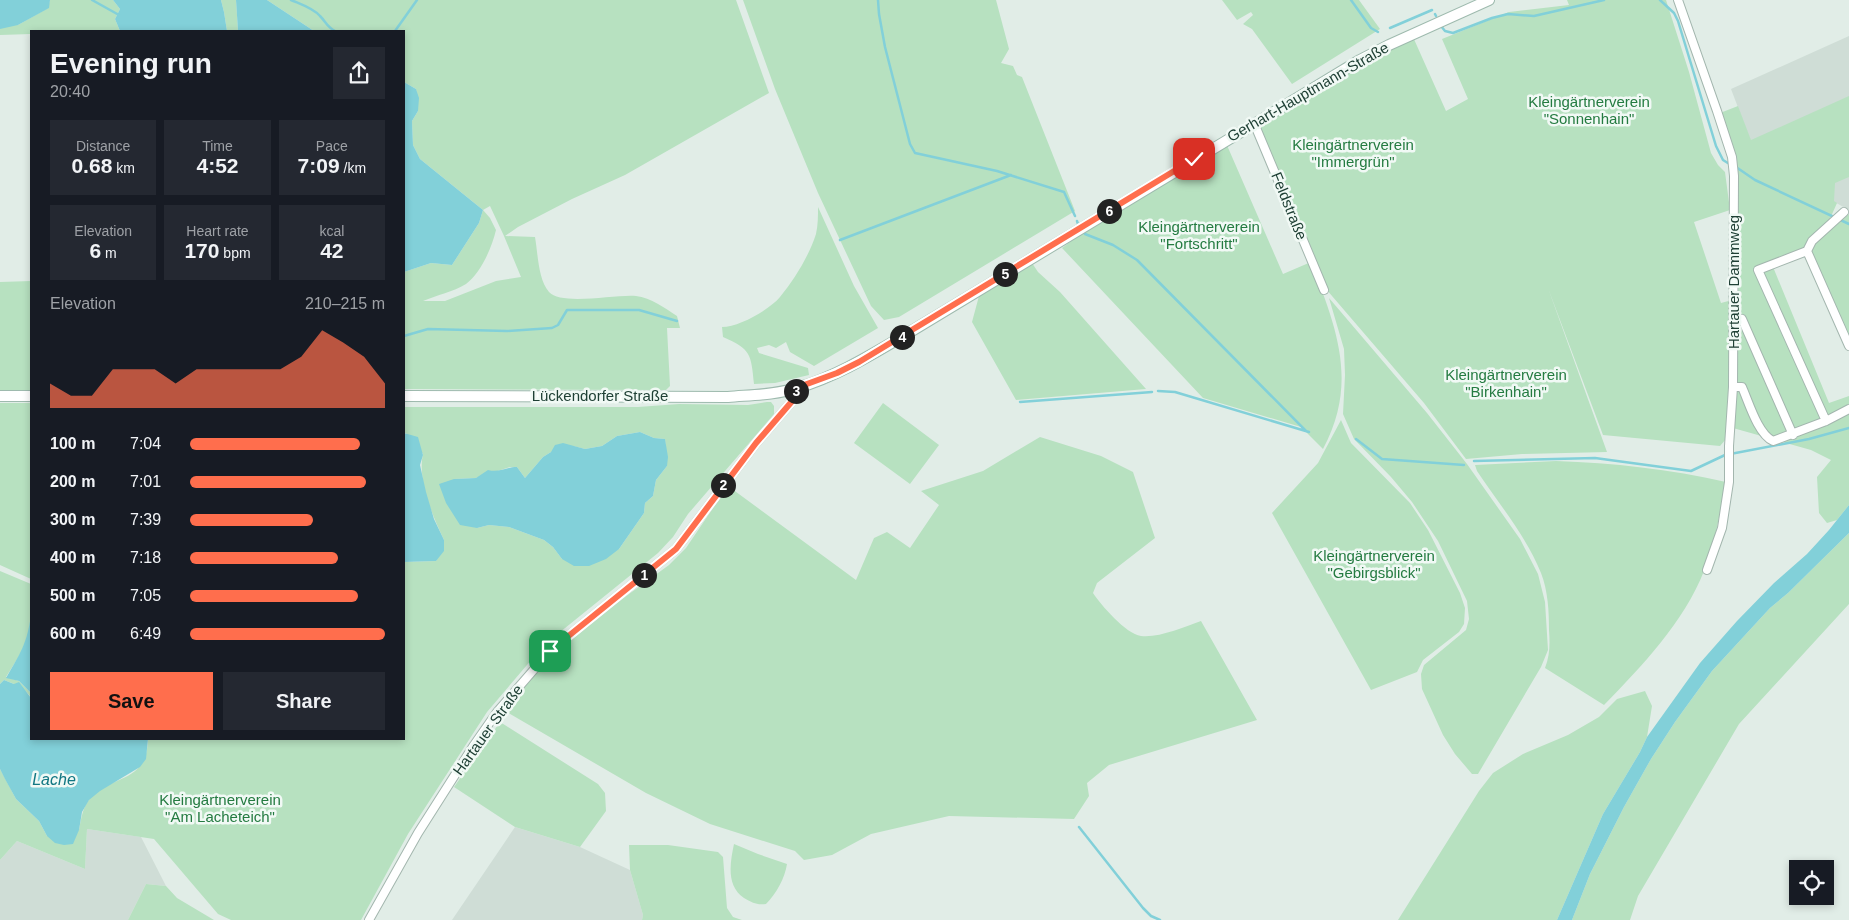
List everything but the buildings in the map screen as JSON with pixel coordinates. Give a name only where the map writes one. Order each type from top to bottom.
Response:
[{"type":"main road","name":"Gerhart-Hauptmann-Straße","points":[[796,388],[837,373],[859,362],[1360,60],[1487,1]]},
{"type":"main road","name":"Lückendorfer Straße","points":[[405,396],[728,396],[796,388]]},
{"type":"main road","points":[[0,396],[30,396]]},
{"type":"street","name":"Hartauer Dammweg","points":[[1678,0],[1714,102],[1734,172],[1733,387],[1729,482],[1722,528],[1707,570]]},
{"type":"street","name":"Feldstraße","points":[[1254,123],[1324,290]]},
{"type":"street","points":[[1826,421],[1758,270],[1806,251],[1812,241],[1844,212]]},
{"type":"street","points":[[1806,251],[1849,346]]},
{"type":"street","points":[[1742,319],[1793,435]]},
{"type":"street","points":[[1733,387],[1742,387],[1762,432],[1768,439],[1773,441],[1793,435],[1849,409]]},
{"type":"street","name":"Hartauer Straße","points":[[369,920],[413,840],[497,712],[550,651],[676,549],[756,443],[794,399],[796,388]]},
{"type":"shaded area","points":[[1849,36],[1849,210],[1758,160],[1731,89]]},
{"type":"shaded area","points":[[515,827],[580,847],[630,870],[643,915],[642,920],[452,920]]},
{"type":"shaded area","points":[[87,829],[141,837],[166,886],[146,884],[128,920],[0,920],[0,860],[17,841],[85,869]]},
{"type":"green space","points":[[0,0],[18,25],[48,8],[50,0],[113,0],[120,9],[115,19],[120,30],[30,30],[30,34],[0,35]]},
{"type":"green space","points":[[221,0],[236,0],[238,30],[227,30]]},
{"type":"green space","points":[[267,0],[736,0],[769,93],[625,175],[572,199],[518,227],[505,236],[535,237],[539,266],[545,287],[555,296],[577,299],[636,296],[652,301],[677,316],[680,328],[667,328],[670,386],[666,390],[405,389],[405,272],[431,263],[452,265],[479,223],[483,210],[420,159],[413,145],[412,121],[418,111],[416,89],[405,83],[405,30],[312,30]],"holes":[[[490,206],[521,277],[496,281],[445,301],[423,301],[461,287],[481,267],[489,252],[496,230],[490,218],[483,210]]]},
{"type":"green space","points":[[743,0],[996,0],[1009,49],[1001,63],[1013,66],[1017,75],[1022,77],[1075,211],[899,317],[884,320],[871,306],[818,193],[775,89]]},
{"type":"green space","points":[[1222,0],[1359,0],[1380,29],[1292,84],[1252,29],[1243,24],[1253,15],[1251,12],[1237,20]]},
{"type":"green space","points":[[1567,0],[1666,0],[1689,72],[1711,153],[1725,172],[1730,210],[1694,222],[1721,303],[1732,300],[1726,439],[1720,446],[1603,435],[1548,288],[1607,452],[1522,454],[1466,459],[1424,403],[1326,289],[1258,123],[1360,62],[1413,37],[1446,111],[1468,99],[1442,39],[1509,12],[1569,5]]},
{"type":"green space","points":[[1849,96],[1849,177],[1835,183],[1834,201],[1837,203],[1829,221],[1810,239],[1803,249],[1771,262],[1829,403],[1849,396],[1849,505],[1837,520],[1827,523],[1819,513],[1817,477],[1831,460],[1811,450],[1733,428],[1739,275],[1737,158],[1720,113],[1738,106],[1751,140]]},
{"type":"green space","name":"Kleingärtnerverein \"Fortschritt\"","points":[[1226,143],[1283,274],[1311,262],[1328,309],[1340,355],[1342,378],[1340,401],[1334,424],[1323,449],[1301,427],[1203,398],[1062,248],[1086,230]]},
{"type":"green space","points":[[818,207],[854,286],[878,328],[814,366],[790,352],[786,342],[776,348],[769,345],[757,348],[759,353],[808,368],[809,375],[775,383],[754,384],[752,366],[748,354],[739,345],[723,337],[722,327],[737,324],[753,317],[780,297],[801,267],[813,242],[817,227]]},
{"type":"green space","points":[[1849,214],[1849,338],[1811,251],[1813,246]]},
{"type":"green space","points":[[1032,263],[1038,272],[1060,292],[1146,389],[1016,400],[972,322],[979,296],[1011,276],[1013,279],[1018,272]]},
{"type":"green space","points":[[30,281],[30,391],[0,390],[0,282]]},
{"type":"green space","points":[[1329,298],[1427,413],[1467,464],[1520,539],[1538,574],[1545,602],[1548,650],[1541,667],[1478,774],[1472,774],[1455,754],[1443,735],[1422,689],[1421,674],[1424,665],[1466,630],[1469,619],[1467,601],[1438,541],[1412,502],[1354,439],[1343,414],[1344,349]]},
{"type":"green space","name":"Kleingärtnerverein \"Am Lacheteich\"","points":[[771,402],[774,406],[774,414],[688,514],[673,537],[658,553],[544,645],[487,712],[408,834],[361,920],[231,920],[218,914],[154,839],[87,829],[85,869],[17,841],[0,860],[0,769],[16,799],[39,821],[47,836],[79,830],[83,811],[88,801],[96,793],[125,778],[141,765],[146,754],[148,740],[405,740],[405,562],[436,561],[444,540],[435,521],[424,487],[422,475],[423,454],[405,433],[405,407],[638,407],[679,404],[748,405]],"holes":[[[640,432],[654,438],[665,439],[667,466],[656,480],[653,496],[645,503],[644,513],[619,549],[562,559],[553,547],[544,540],[509,527],[489,525],[477,528],[454,479],[476,478],[510,467],[517,467],[525,478],[543,457],[551,452],[573,446],[585,449],[602,446],[617,436]]]},
{"type":"green space","points":[[0,403],[30,403],[30,579],[0,565]]},
{"type":"green space","points":[[883,403],[939,445],[910,484],[854,443]]},
{"type":"green space","name":"Kleingärtnerverein \"Gebirgsblick\"","points":[[1341,420],[1351,443],[1410,503],[1428,530],[1460,593],[1465,608],[1464,624],[1459,632],[1423,660],[1417,672],[1371,690],[1272,513],[1318,463]]},
{"type":"green space","points":[[1040,437],[1101,456],[1133,472],[1155,538],[1097,583],[1093,593],[1121,625],[1141,636],[1163,634],[1201,621],[1257,720],[1109,765],[1087,783],[1089,796],[1074,819],[949,816],[871,834],[832,855],[804,860],[795,851],[710,824],[646,793],[505,711],[531,677],[566,644],[607,610],[669,565],[686,548],[728,486],[856,580],[874,538],[887,532],[910,548],[939,505],[921,491],[983,471]]},
{"type":"green space","points":[[1556,461],[1641,467],[1726,482],[1711,550],[1696,590],[1674,626],[1633,675],[1604,705],[1545,668],[1550,640],[1549,616],[1547,594],[1541,573],[1528,546],[1477,471],[1475,465]]},
{"type":"green space","points":[[1849,533],[1849,604],[1739,724],[1638,896],[1630,920],[1572,920],[1590,874],[1624,807],[1651,759],[1675,722],[1712,671],[1770,608],[1788,593]]},
{"type":"green space","points":[[0,571],[30,584],[29,632],[22,651],[6,677],[19,681],[30,692],[30,697],[16,685],[4,680],[0,684]]},
{"type":"green space","points":[[1645,691],[1652,706],[1647,737],[1603,814],[1557,920],[1398,920],[1479,791],[1493,773],[1523,754],[1568,735],[1599,717],[1617,699]]},
{"type":"green space","points":[[500,722],[598,784],[605,793],[606,811],[580,847],[515,827],[454,787]]},
{"type":"green space","points":[[734,844],[787,864],[780,886],[766,904],[757,904],[744,898],[734,887],[731,874],[731,859]]},
{"type":"green space","points":[[629,845],[668,845],[718,852],[723,857],[727,908],[733,917],[742,920],[642,920],[643,915],[630,870]]},
{"type":"green space","points":[[146,884],[166,886],[177,898],[214,920],[128,920]]},
{"type":"water","points":[[0,0],[50,0],[49,8],[18,25],[0,29]]},
{"type":"water","points":[[113,0],[221,0],[227,30],[120,30],[115,19],[120,9]]},
{"type":"water","points":[[236,0],[267,0],[312,30],[238,30]]},
{"type":"water","points":[[405,83],[416,89],[419,98],[418,111],[412,121],[413,145],[420,159],[483,210],[479,223],[452,265],[431,263],[405,272]]},
{"type":"water","points":[[640,432],[654,438],[665,439],[668,457],[667,466],[656,480],[653,496],[645,503],[644,513],[619,549],[606,559],[589,566],[574,566],[562,559],[553,547],[544,540],[509,527],[489,525],[477,528],[460,525],[446,503],[439,484],[454,479],[476,478],[488,470],[496,471],[513,467],[517,467],[525,478],[543,457],[551,452],[555,445],[563,443],[585,449],[602,446],[617,436]]},
{"type":"water","points":[[405,433],[418,437],[423,455],[420,465],[426,492],[434,519],[444,540],[444,551],[436,561],[405,562]]},
{"type":"water","points":[[1849,505],[1849,533],[1788,593],[1770,608],[1712,671],[1675,722],[1651,759],[1624,807],[1590,874],[1572,920],[1557,920],[1603,814],[1647,737],[1700,663],[1774,583],[1807,554]]},
{"type":"water","points":[[30,620],[30,692],[19,681],[6,678],[22,648]]},
{"type":"water","name":"Lache","points":[[4,680],[14,684],[19,682],[30,697],[30,740],[148,740],[146,759],[140,767],[100,791],[89,800],[82,812],[79,830],[73,844],[55,843],[47,836],[39,821],[16,799],[0,769],[0,684]]},
{"type":"waterway","points":[[92,0],[119,15]]},
{"type":"waterway","points":[[291,0],[314,11],[333,30]]},
{"type":"waterway","points":[[396,30],[417,0]]},
{"type":"waterway","points":[[878,0],[885,47],[910,144],[915,153],[997,171],[1064,192],[1075,216]]},
{"type":"waterway","points":[[1351,0],[1371,28],[1378,32]]},
{"type":"waterway","points":[[1441,26],[1445,31],[1453,33],[1508,14],[1534,16],[1604,0]]},
{"type":"waterway","points":[[1660,0],[1674,13],[1678,21],[1716,146],[1723,160],[1731,165]]},
{"type":"waterway","points":[[1390,28],[1432,10]]},
{"type":"waterway","points":[[1736,167],[1755,180],[1849,224]]},
{"type":"waterway","points":[[840,240],[1011,175]]},
{"type":"waterway","points":[[1085,234],[1113,245],[1137,260],[1306,431]]},
{"type":"waterway","points":[[405,336],[428,329],[507,331],[552,328],[558,325],[567,310],[639,310],[677,321]]},
{"type":"waterway","points":[[1158,391],[1175,392],[1309,432]]},
{"type":"waterway","points":[[1020,402],[1152,392]]},
{"type":"waterway","points":[[1474,461],[1595,458],[1691,471],[1725,455],[1809,439],[1849,428]]},
{"type":"waterway","points":[[1356,439],[1382,459],[1464,465]]},
{"type":"waterway","points":[[1079,827],[1143,908],[1151,916],[1160,920]]},
{"type":"route","points":[[550,651],[676,549],[756,443],[794,399],[796,388],[837,373],[859,362],[1194,159]]},
{"type":"park label","name":"Kleingärtnerverein \"Sonnenhain\"","points":[[1589,110]]},
{"type":"park label","name":"Kleingärtnerverein \"Immergrün\"","points":[[1353,154]]},
{"type":"park label","name":"Kleingärtnerverein \"Birkenhain\"","points":[[1506,384]]}]
